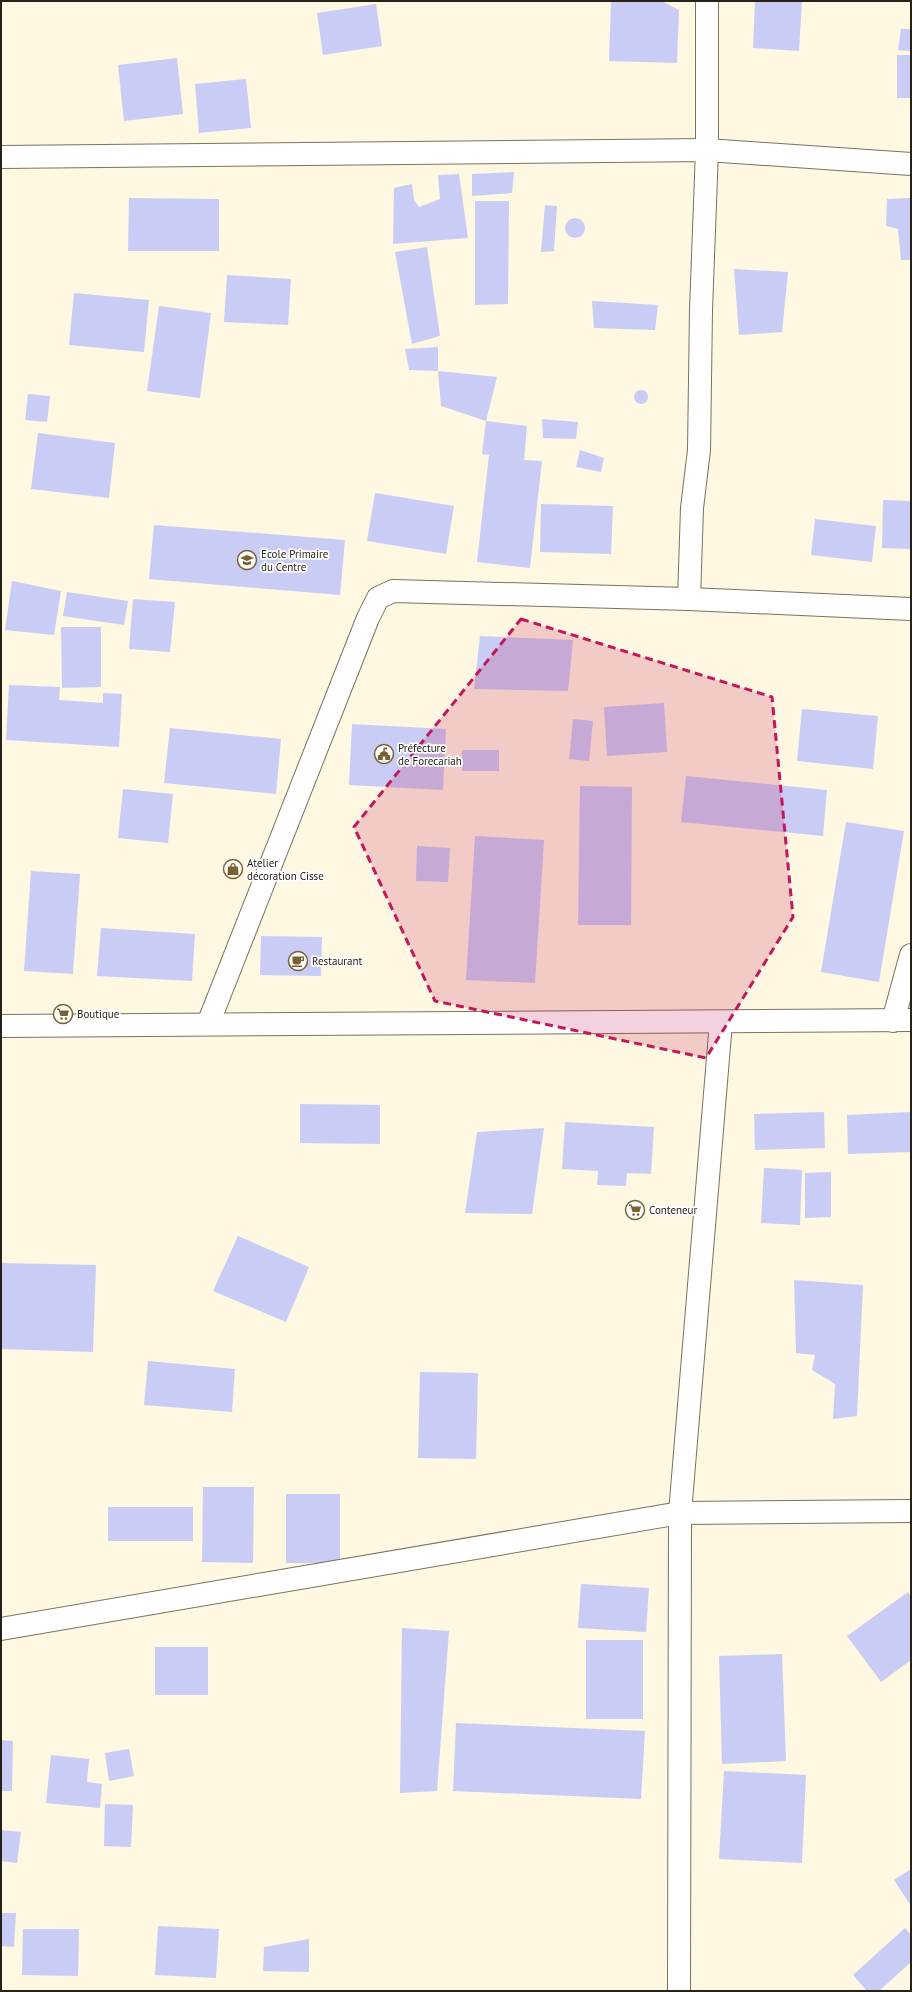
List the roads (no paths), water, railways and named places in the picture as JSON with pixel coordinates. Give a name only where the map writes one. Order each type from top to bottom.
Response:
[{"type":"street","points":[[689,599],[692,508],[699,450],[700,310],[707,150],[707,1]]},
{"type":"street","points":[[1,156],[707,150],[911,164]]},
{"type":"street","points":[[208,1024],[368,618],[378,598],[393,591],[689,599],[911,609]]},
{"type":"street","points":[[1,1026],[902,1021],[911,955]]},
{"type":"street","points":[[679,1991],[680,1513],[721,1022]]},
{"type":"street","points":[[1,1629],[680,1513],[911,1511]]},
{"type":"place","name":"Ecole Primaire du Centre","points":[[247,560]]},
{"type":"place","name":"Préfecture de Forecariah","points":[[384,754]]},
{"type":"place","name":"Atelier décoration Cisse","points":[[233,869]]},
{"type":"place","name":"Restaurant","points":[[298,961]]},
{"type":"place","name":"Boutique","points":[[63,1014]]},
{"type":"place","name":"Conteneur","points":[[635,1210]]}]
